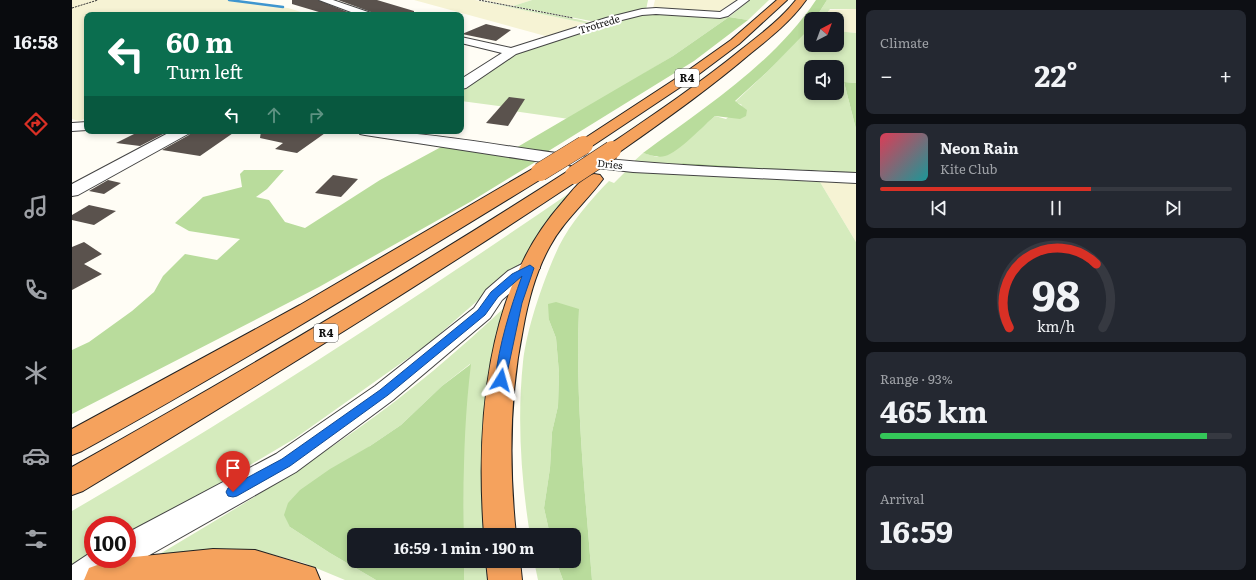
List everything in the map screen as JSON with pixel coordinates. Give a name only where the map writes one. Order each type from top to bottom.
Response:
[{"type":"highway","name":"R4","points":[[72,442],[162,395],[331,298],[584,145],[687,77],[735,42],[782,0]]},
{"type":"highway","name":"R4","points":[[72,482],[238,386],[584,177],[617,152],[639,142],[637,133],[690,97],[731,65],[784,19],[801,0]]},
{"type":"highway","points":[[499,528],[496,497],[496,437],[502,367],[517,303],[530,268],[545,237],[568,206],[584,177]]},
{"type":"highway","points":[[101,580],[117,575],[213,565],[255,566],[303,580]]},
{"type":"highway","points":[[504,568],[505,580]]},
{"type":"street","points":[[324,0],[359,12]]},
{"type":"street","name":"Trotrede","points":[[464,83],[512,52],[599,24],[649,11],[720,15],[725,14],[744,0]]},
{"type":"street","points":[[464,41],[512,52]]},
{"type":"street","points":[[72,127],[84,126]]},
{"type":"street","points":[[72,191],[177,134]]},
{"type":"street","name":"Dries","points":[[401,134],[535,156],[633,167],[856,178]]},
{"type":"street","points":[[136,545],[286,463],[384,393],[482,313],[494,294],[516,276],[530,268]]},
{"type":"street","points":[[80,580],[98,568]]},
{"type":"path","points":[[72,8],[98,0]]},
{"type":"path","points":[[479,0],[599,24]]},
{"type":"shaded area","points":[[72,0],[228,0],[288,8],[301,12],[84,12],[84,119],[79,121],[72,119]]},
{"type":"shaded area","points":[[414,0],[475,0],[589,24],[549,37],[464,14],[464,12],[458,12]]},
{"type":"shaded area","points":[[483,0],[532,0],[513,6]]},
{"type":"shaded area","points":[[655,0],[736,0],[717,13],[709,13],[653,8]]},
{"type":"shaded area","points":[[856,9],[856,33],[844,32],[844,12],[826,12],[827,10]]},
{"type":"shaded area","points":[[820,182],[856,183],[856,242]]},
{"type":"green space","points":[[475,0],[581,20],[591,23],[589,24]]},
{"type":"green space","points":[[532,0],[648,0],[646,10],[596,22],[513,6]]},
{"type":"green space","points":[[750,0],[769,0],[748,20],[729,17]]},
{"type":"green space","points":[[816,0],[827,0],[819,12],[807,12]]},
{"type":"green space","points":[[827,0],[856,0],[856,9],[830,9],[828,12],[819,12]]},
{"type":"green space","points":[[645,13],[729,17],[673,56],[569,119],[513,111],[514,108],[464,101],[464,87],[508,57],[599,26]]},
{"type":"green space","points":[[804,16],[804,34],[767,72],[735,101],[747,110],[746,116],[740,119],[715,116],[677,150],[670,154],[660,157],[643,153],[736,84],[779,45]]},
{"type":"green space","points":[[729,17],[748,20],[694,61],[542,155],[514,149],[673,56]]},
{"type":"green space","points":[[804,32],[804,52],[844,52],[844,32],[856,33],[856,83],[844,82],[856,129],[856,173],[682,163],[684,167],[632,163],[643,153],[657,157],[678,148],[715,116],[726,119],[742,105],[735,102],[767,72]]},
{"type":"green space","points":[[844,82],[856,83],[856,129]]},
{"type":"green space","points":[[441,147],[537,161],[470,202],[319,287],[72,414],[72,350],[89,342],[132,311],[154,292],[163,276],[185,254],[217,260],[240,239],[189,231],[175,223],[203,197],[242,187],[240,174],[244,170],[284,170],[267,189],[256,197],[269,200],[285,222],[305,228],[380,180]]},
{"type":"green space","points":[[682,163],[856,173],[856,176],[684,167]]},
{"type":"green space","points":[[626,171],[820,182],[856,242],[856,580],[592,580],[578,377],[579,309],[549,320],[556,338],[559,373],[558,406],[552,432],[550,468],[544,508],[548,528],[529,528],[522,471],[520,427],[521,384],[528,334],[542,288],[559,246],[569,229],[588,204],[609,181],[614,183]]},
{"type":"green space","points":[[568,194],[571,195],[525,259],[428,344],[294,439],[136,533],[136,516],[84,516],[84,561],[72,567],[72,511],[261,396],[385,317]]},
{"type":"green space","points":[[556,302],[579,309],[578,377],[592,580],[563,580],[559,568],[581,568],[581,528],[548,528],[544,508],[550,468],[552,432],[558,406],[559,373],[556,338],[549,320],[548,304]]},
{"type":"green space","points":[[506,306],[483,444],[484,528],[464,528],[463,453],[465,408],[470,364],[442,386],[401,425],[370,446],[290,527],[347,563],[347,568],[356,568],[376,580],[345,580],[304,563],[267,553],[215,553],[153,558],[281,480],[356,430],[433,371]]},
{"type":"green space","points":[[471,364],[464,449],[464,528],[347,528],[347,563],[290,527],[284,515],[288,503],[300,490],[330,469],[370,446],[401,425],[442,386]]},
{"type":"green space","points":[[356,568],[464,568],[464,580],[376,580]]},
{"type":"green space","points":[[464,568],[488,568],[489,580],[464,580]]},
{"type":"green space","points":[[535,568],[559,568],[563,580],[538,580]]},
{"type":"building","points":[[292,0],[318,0],[348,12],[319,12],[292,4]]},
{"type":"building","points":[[338,0],[377,0],[414,11],[414,12],[371,12]]},
{"type":"building","points":[[486,24],[511,30],[496,41],[464,34]]},
{"type":"building","points":[[509,97],[525,99],[508,126],[486,123]]},
{"type":"building","points":[[134,134],[163,134],[140,146],[116,143]]},
{"type":"building","points":[[232,134],[200,156],[162,150],[189,135]]},
{"type":"building","points":[[261,134],[324,134],[297,153],[275,149],[283,143],[260,138]]},
{"type":"building","points":[[333,175],[358,179],[341,197],[315,193]]},
{"type":"building","points":[[108,180],[121,183],[104,194],[89,191]]},
{"type":"building","points":[[89,205],[116,211],[94,225],[72,220],[72,215]]},
{"type":"building","points":[[84,242],[102,254],[84,264],[102,274],[72,290],[72,247]]},
{"type":"waterway","points":[[229,0],[283,7]]},
{"type":"route","points":[[233,492],[286,463],[384,393],[482,313],[494,294],[516,276],[530,268],[517,303],[502,367],[501,380]]}]
